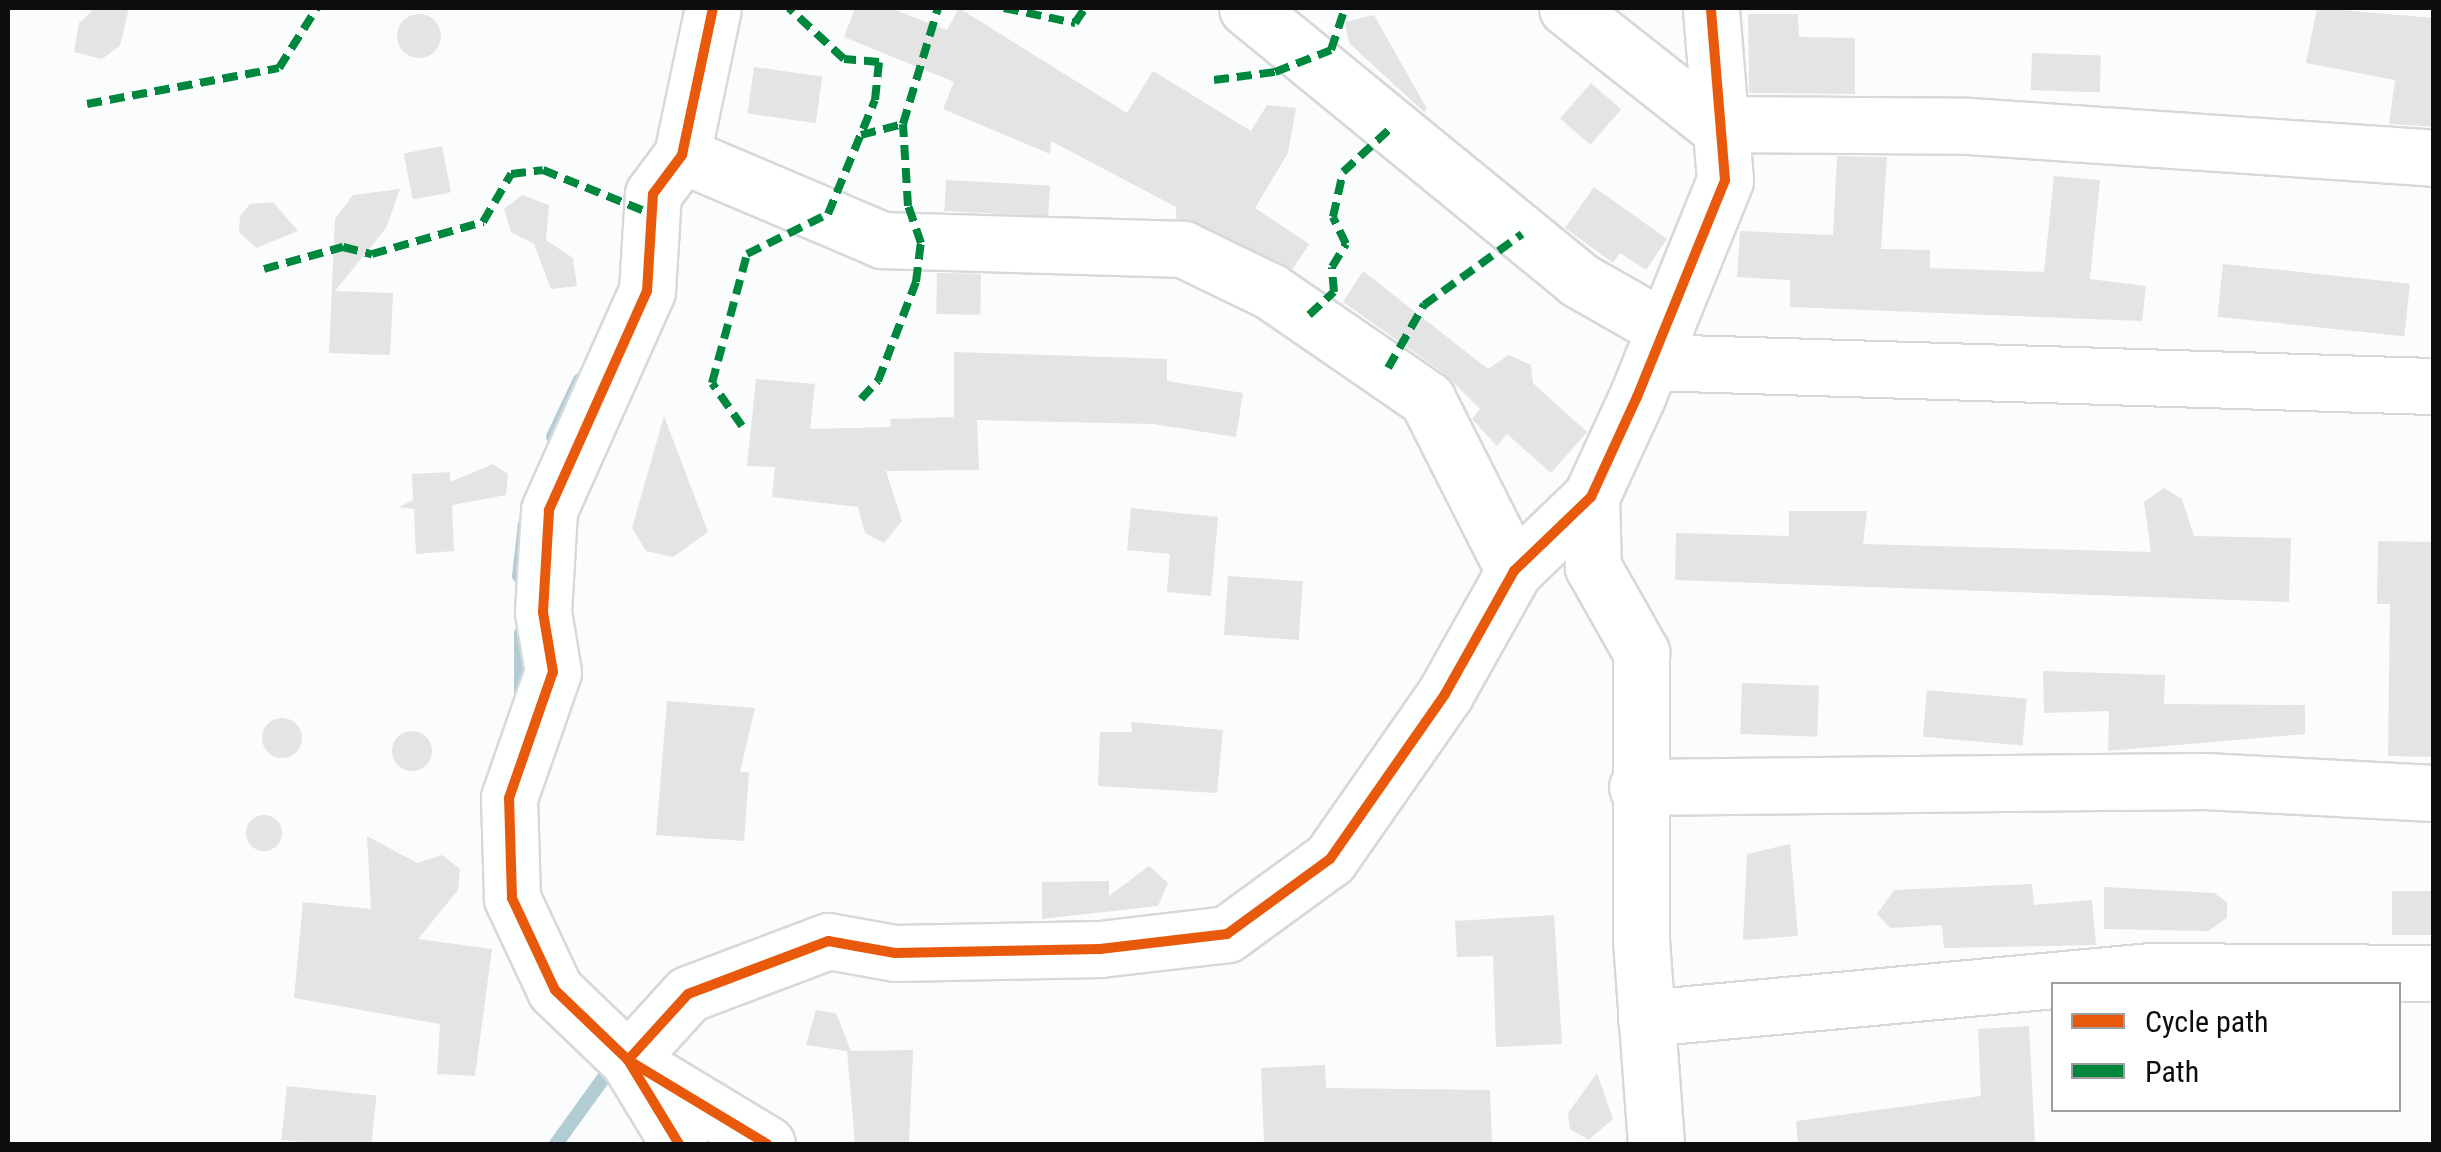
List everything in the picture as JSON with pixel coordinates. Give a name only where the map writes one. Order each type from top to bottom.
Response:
[{"type":"street","points":[[713,8],[682,155],[653,194],[647,291],[549,510],[543,612],[553,672],[508,798],[519,913],[555,990],[628,1060],[767,1144]]},
{"type":"street","points":[[1246,8],[1658,345],[2434,386]]},
{"type":"street","points":[[1567,8],[1714,124],[1969,126],[2434,158]]},
{"type":"street","points":[[628,1060],[688,994],[828,941],[895,953],[1100,949],[1227,934],[1330,860],[1445,694],[1514,571],[1591,497],[1725,180],[1714,124],[1710,8]]},
{"type":"street","points":[[682,155],[882,240],[1183,250],[1270,291],[1427,399],[1514,571]]},
{"type":"street","points":[[1591,497],[1593,567],[1641,652],[1636,787],[1656,1144]]},
{"type":"street","points":[[1636,787],[2204,781],[2434,793]]},
{"type":"street","points":[[1646,1018],[2151,972],[2434,974]]},
{"type":"street","points":[[628,1060],[679,1144]]},
{"type":"building","points":[[95,8],[129,8],[120,46],[102,59],[74,52],[79,23]]},
{"type":"building","points":[[855,8],[890,8],[947,30],[959,8],[1127,113],[1153,71],[1251,131],[1267,105],[1296,108],[1288,153],[1255,208],[1309,244],[1293,269],[1176,218],[1176,207],[1051,141],[1050,154],[943,109],[954,82],[844,37]]},
{"type":"building","points":[[2317,8],[2434,18],[2434,127],[2389,124],[2395,80],[2306,63]]},
{"type":"building","points":[[419,14],[435,20],[441,36],[435,52],[419,58],[403,52],[397,36],[403,20]]},
{"type":"building","points":[[1748,14],[1798,14],[1799,37],[1855,38],[1855,94],[1749,93]]},
{"type":"building","points":[[1374,15],[1427,109],[1424,112],[1349,43],[1345,22]]},
{"type":"building","points":[[2032,53],[2101,55],[2100,92],[2031,90]]},
{"type":"building","points":[[754,67],[822,77],[816,123],[747,114]]},
{"type":"building","points":[[1591,83],[1621,109],[1590,145],[1560,118]]},
{"type":"building","points":[[442,146],[451,192],[413,200],[404,153]]},
{"type":"building","points":[[1837,156],[1887,157],[1881,249],[1930,250],[1930,268],[2044,272],[2054,176],[2100,180],[2090,279],[2146,286],[2142,321],[1790,307],[1790,280],[1737,277],[1740,231],[1833,235]]},
{"type":"building","points":[[946,180],[1050,185],[1048,216],[944,211]]},
{"type":"building","points":[[1594,187],[1667,239],[1646,270],[1620,253],[1613,263],[1565,228]]},
{"type":"building","points":[[400,189],[386,228],[335,291],[393,293],[390,355],[329,353],[335,219],[353,195]]},
{"type":"building","points":[[522,195],[549,205],[546,240],[573,258],[577,286],[551,289],[534,244],[511,232],[504,209]]},
{"type":"building","points":[[273,202],[298,231],[256,248],[239,232],[240,216],[250,204]]},
{"type":"building","points":[[2223,264],[2410,284],[2404,336],[2217,317]]},
{"type":"building","points":[[1363,271],[1488,369],[1509,355],[1531,365],[1533,383],[1587,432],[1551,473],[1507,434],[1497,446],[1472,419],[1480,409],[1445,374],[1343,302]]},
{"type":"building","points":[[937,273],[981,274],[980,315],[936,314]]},
{"type":"building","points":[[954,352],[1167,359],[1167,381],[1243,393],[1236,437],[1153,424],[977,420],[979,470],[886,471],[902,521],[884,543],[865,533],[858,507],[772,497],[775,467],[747,466],[756,379],[815,384],[810,429],[891,427],[890,419],[954,417]]},
{"type":"building","points":[[664,416],[708,532],[673,557],[646,551],[632,528]]},
{"type":"building","points":[[493,464],[508,474],[506,495],[452,505],[454,551],[416,554],[414,509],[399,507],[413,500],[412,474],[450,472],[450,482]]},
{"type":"building","points":[[2164,488],[2182,499],[2194,536],[2291,538],[2289,602],[1675,580],[1676,533],[1789,536],[1789,511],[1867,511],[1863,544],[2151,552],[2144,502]]},
{"type":"building","points":[[1131,508],[1218,517],[1211,596],[1167,592],[1170,554],[1127,550]]},
{"type":"building","points":[[2378,541],[2434,542],[2434,757],[2388,756],[2390,604],[2377,604]]},
{"type":"building","points":[[1228,576],[1303,581],[1299,640],[1224,635]]},
{"type":"building","points":[[2043,671],[2165,675],[2164,704],[2305,705],[2305,734],[2108,751],[2109,711],[2044,713]]},
{"type":"building","points":[[1742,683],[1819,686],[1817,737],[1740,734]]},
{"type":"building","points":[[1927,690],[2027,699],[2023,746],[1923,737]]},
{"type":"building","points":[[667,701],[755,708],[740,772],[749,772],[744,841],[656,835]]},
{"type":"building","points":[[282,718],[296,724],[302,738],[296,752],[282,758],[268,752],[262,738],[268,724]]},
{"type":"building","points":[[1131,722],[1223,730],[1217,793],[1098,786],[1100,732],[1132,732]]},
{"type":"building","points":[[412,731],[426,737],[432,751],[426,765],[412,771],[398,765],[392,751],[398,737]]},
{"type":"building","points":[[264,815],[277,820],[282,833],[277,846],[264,851],[251,846],[246,833],[251,820]]},
{"type":"building","points":[[367,836],[417,863],[442,855],[460,869],[458,890],[418,939],[492,949],[475,1076],[437,1074],[440,1024],[294,998],[303,902],[371,909]]},
{"type":"building","points":[[1790,844],[1798,936],[1743,940],[1747,854]]},
{"type":"building","points":[[1149,866],[1168,883],[1158,906],[1042,919],[1042,882],[1109,881],[1109,896]]},
{"type":"building","points":[[2032,884],[2034,905],[2092,900],[2096,945],[1944,948],[1942,925],[1890,928],[1877,914],[1894,890]]},
{"type":"building","points":[[2104,887],[2214,893],[2227,902],[2227,918],[2208,931],[2104,929]]},
{"type":"building","points":[[2392,891],[2434,891],[2434,935],[2392,935]]},
{"type":"building","points":[[1554,915],[1562,1044],[1496,1047],[1493,956],[1457,957],[1455,921]]},
{"type":"building","points":[[816,1010],[836,1013],[851,1051],[913,1050],[909,1144],[855,1144],[847,1051],[806,1045]]},
{"type":"building","points":[[2029,1026],[2035,1144],[1798,1144],[1796,1121],[1981,1096],[1978,1029]]},
{"type":"building","points":[[1325,1065],[1326,1088],[1490,1090],[1492,1144],[1264,1144],[1261,1068]]},
{"type":"building","points":[[1597,1073],[1613,1119],[1589,1140],[1570,1129],[1568,1113]]},
{"type":"building","points":[[287,1086],[377,1095],[371,1144],[281,1140]]},
{"type":"waterway","points":[[553,437],[580,380]]},
{"type":"waterway","points":[[519,576],[525,524]]},
{"type":"waterway","points":[[521,633],[521,691]]},
{"type":"waterway","points":[[556,1144],[608,1072]]},
{"type":"marked path","points":[[87,104],[279,68],[317,8]]},
{"type":"marked path","points":[[742,426],[712,383],[747,254],[828,214],[875,100],[879,62],[844,59],[789,8]]},
{"type":"marked path","points":[[861,135],[903,124],[938,8]]},
{"type":"marked path","points":[[1004,8],[1075,23],[1085,8]]},
{"type":"marked path","points":[[1214,80],[1275,72],[1331,50],[1345,8]]},
{"type":"marked path","points":[[861,399],[878,381],[916,282],[921,243],[908,206],[903,124]]},
{"type":"marked path","points":[[1309,315],[1334,292],[1332,267],[1346,244],[1333,217],[1343,172],[1392,127]]},
{"type":"marked path","points":[[264,269],[343,247],[372,254],[483,222],[511,174],[543,170],[652,214]]},
{"type":"marked path","points":[[1388,368],[1424,305],[1522,234]]},
{"type":"cycle path","points":[[679,1144],[628,1060],[555,990],[512,898],[509,798],[553,672],[543,612],[549,510],[647,291],[653,194],[682,155],[713,8]]},
{"type":"cycle path","points":[[767,1144],[628,1060],[688,994],[828,941],[895,953],[1100,949],[1227,934],[1330,859],[1445,694],[1514,571],[1591,497],[1637,397],[1725,180],[1711,8]]}]
